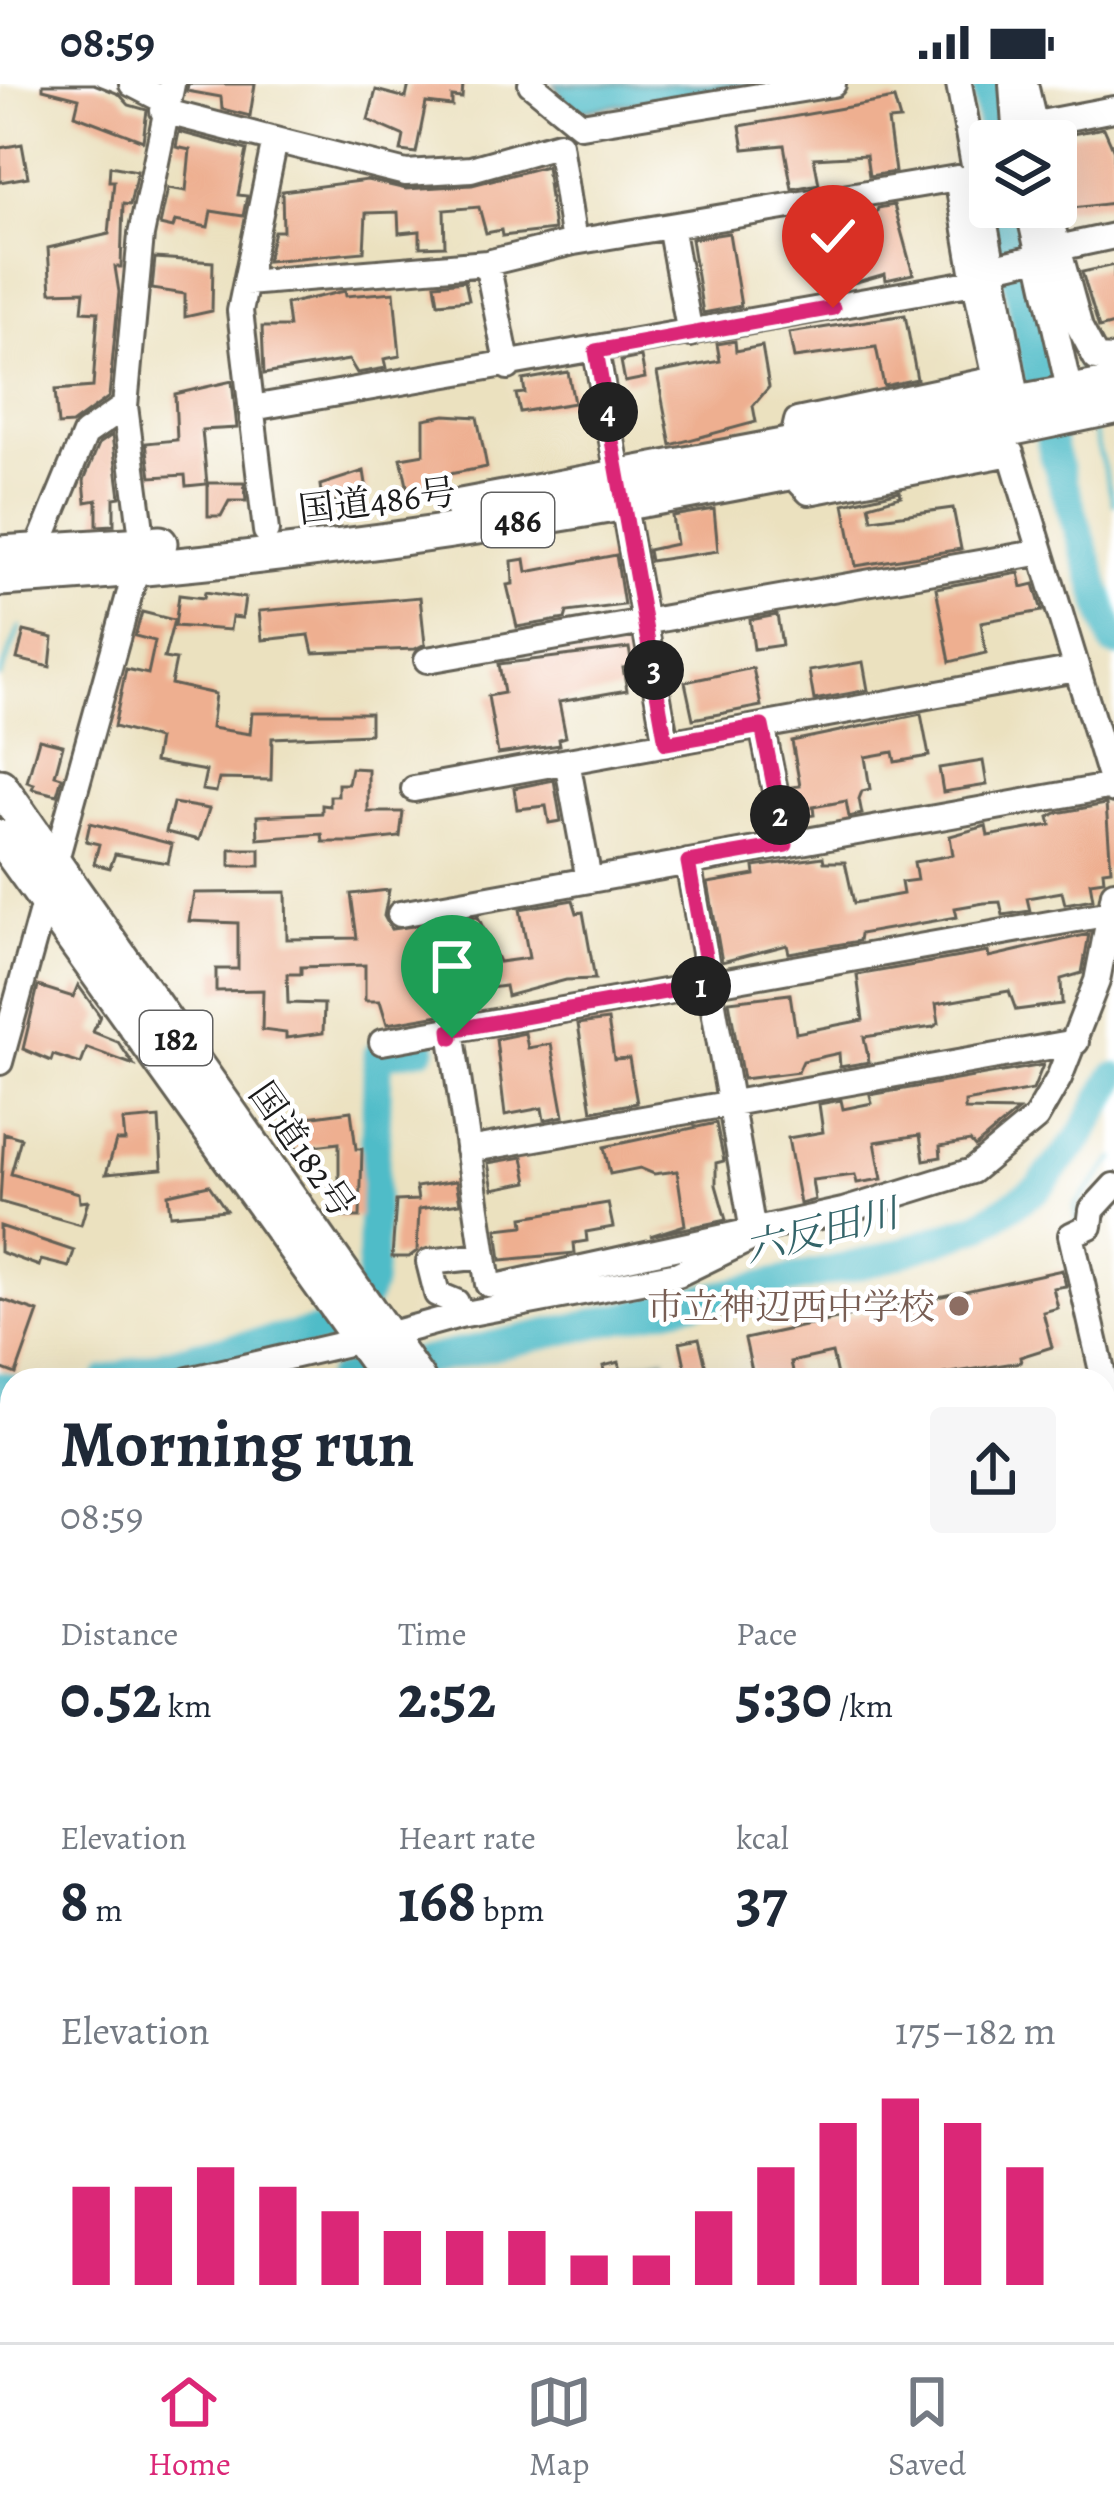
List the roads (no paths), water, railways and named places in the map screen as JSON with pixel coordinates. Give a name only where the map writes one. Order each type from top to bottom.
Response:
[{"type":"highway","name":"国道486号","points":[[0,553],[37,550],[140,556],[378,541],[1069,401],[1114,384]]},
{"type":"highway","name":"国道486号","points":[[1069,401],[1114,407]]},
{"type":"highway","name":"国道486号","points":[[0,579],[266,532],[622,492]]},
{"type":"highway","name":"国道182号","points":[[0,786],[367,1328]]},
{"type":"highway","name":"国道182号","points":[[0,837],[396,1368]]},
{"type":"street","points":[[132,84],[275,140],[406,173],[471,169],[559,144]]},
{"type":"street","points":[[531,84],[549,93],[581,124],[833,84]]},
{"type":"street","points":[[400,914],[1114,788],[1037,553],[1011,453],[808,492],[790,459],[796,421],[996,379],[959,84]]},
{"type":"street","points":[[1012,84],[1015,120]]},
{"type":"street","points":[[1025,84],[1034,120]]},
{"type":"street","points":[[549,93],[574,242]]},
{"type":"street","points":[[0,1062],[140,556],[125,406],[141,236],[167,99]]},
{"type":"street","points":[[1077,121],[1114,109]]},
{"type":"street","points":[[963,119],[957,178],[1024,410]]},
{"type":"street","points":[[266,532],[240,311],[275,140]]},
{"type":"street","points":[[246,283],[487,263],[574,242],[957,178]]},
{"type":"street","points":[[1035,228],[1069,401]]},
{"type":"street","points":[[1045,228],[1043,254],[1079,328],[1096,358],[1114,359]]},
{"type":"street","points":[[671,231],[691,334]]},
{"type":"street","points":[[252,409],[691,334],[986,272],[1114,236]]},
{"type":"street","points":[[487,263],[508,367]]},
{"type":"street","points":[[596,351],[666,743]]},
{"type":"street","points":[[37,550],[85,434],[125,406]]},
{"type":"street","points":[[428,660],[1037,553]]},
{"type":"street","points":[[415,789],[1076,669]]},
{"type":"street","points":[[762,726],[786,845]]},
{"type":"street","points":[[568,761],[589,880]]},
{"type":"street","points":[[229,1368],[367,1328],[460,1316],[678,1274],[754,1237],[688,862]]},
{"type":"street","points":[[382,1042],[452,1037],[1112,903],[1097,981],[1076,1042],[1036,1118],[973,1172],[843,1211],[500,1286],[488,1284],[452,1037]]},
{"type":"street","points":[[468,1150],[1076,1042]]},
{"type":"street","points":[[1101,1368],[1071,1235],[1090,1226],[1092,1210],[1114,1186]]},
{"type":"street","points":[[460,1316],[456,1302],[437,1294],[429,1262],[483,1256]]},
{"type":"water","points":[[554,84],[759,84],[572,112]]},
{"type":"water","points":[[664,1358],[666,1368],[624,1368]]},
{"type":"waterway","name":"六反田川","points":[[986,84],[991,120]]},
{"type":"waterway","name":"六反田川","points":[[1006,228],[1053,451],[1114,643]]},
{"type":"waterway","points":[[1072,336],[1080,371]]},
{"type":"waterway","points":[[1093,430],[1114,504]]},
{"type":"waterway","points":[[0,677],[20,627]]},
{"type":"waterway","name":"六反田川","points":[[150,1368],[333,1329],[356,1319],[371,1282],[378,1055],[422,1047]]},
{"type":"waterway","name":"六反田川","points":[[393,1368],[875,1261],[979,1226],[1037,1189],[1080,1138],[1114,1077]]},
{"type":"waterway","points":[[1078,1223],[1075,1206],[1114,1159]]},
{"type":"place","name":"市立神辺西中学校","points":[[959,1306]]}]
